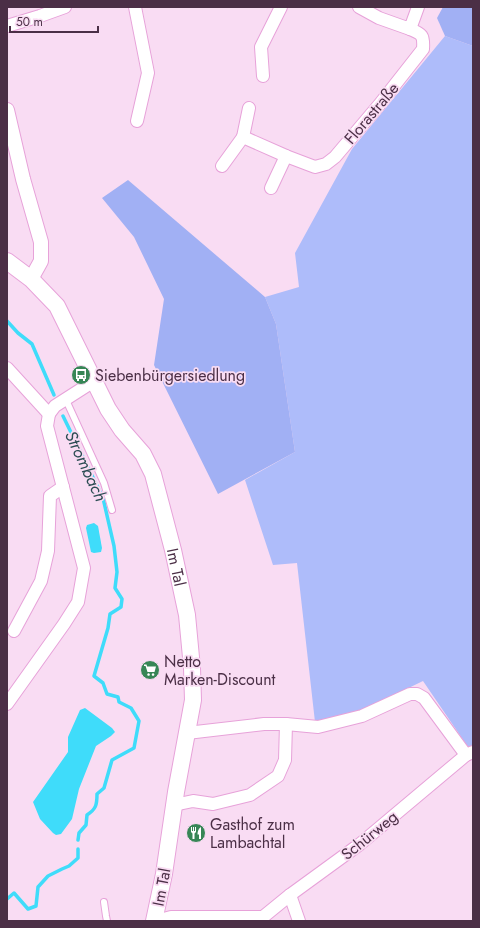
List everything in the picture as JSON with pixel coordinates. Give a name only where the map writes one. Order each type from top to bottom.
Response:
[{"type":"main road","name":"Im Tal","points":[[7,262],[31,279],[57,306],[108,409],[122,430],[143,454],[153,474],[173,550],[187,615],[192,668],[193,700],[155,921]]},
{"type":"street","points":[[7,26],[65,7]]},
{"type":"street","points":[[135,7],[148,73],[137,121]]},
{"type":"street","points":[[263,76],[261,47],[281,7]]},
{"type":"street","name":"Florastraße","points":[[242,137],[315,167],[326,164],[335,157],[379,105],[422,49],[424,40],[420,34],[379,18],[359,7]]},
{"type":"street","points":[[410,29],[418,7]]},
{"type":"street","points":[[222,166],[242,137],[249,108]]},
{"type":"street","points":[[7,110],[23,179],[41,242],[41,261],[31,279]]},
{"type":"street","points":[[271,188],[286,156]]},
{"type":"street","points":[[7,368],[49,414]]},
{"type":"street","points":[[7,704],[78,602],[84,568],[47,426],[49,414],[55,406],[94,382]]},
{"type":"street","points":[[14,631],[41,581],[48,551],[50,496],[63,487]]},
{"type":"street","points":[[187,733],[264,724],[286,724],[318,727],[362,716],[410,694],[417,694],[424,698],[469,753]]},
{"type":"street","points":[[174,805],[193,800],[213,804],[250,795],[278,776],[285,760],[286,724]]},
{"type":"street","name":"Schürweg","points":[[155,921],[171,917],[261,919],[290,895],[360,844],[469,753]]},
{"type":"street","points":[[290,895],[299,921]]},
{"type":"lane","points":[[66,400],[104,483],[112,510]]},
{"type":"lane","points":[[104,902],[107,921]]},
{"type":"shaded area","points":[[443,7],[473,7],[473,46],[445,36],[437,18]]},
{"type":"shaded area","points":[[445,36],[473,46],[473,745],[468,747],[423,681],[361,711],[315,722],[297,563],[273,565],[245,480],[295,452],[276,324],[265,297],[299,287],[295,253],[352,149]]},
{"type":"shaded area","points":[[128,180],[265,297],[276,324],[295,452],[218,494],[154,365],[164,299],[134,237],[102,198]]},
{"type":"shaded area","points":[[94,523],[98,526],[102,548],[101,552],[94,553],[91,552],[86,528],[87,525]]},
{"type":"shaded area","points":[[85,708],[112,728],[115,732],[96,746],[79,789],[72,819],[61,834],[56,835],[40,819],[33,802],[68,752],[68,737],[80,710]]},
{"type":"waterway","name":"Strombach","points":[[7,321],[18,333],[32,344],[54,395]]},
{"type":"waterway","name":"Strombach","points":[[63,416],[103,498],[114,546],[117,572],[115,588],[122,599],[121,607],[110,614],[108,628],[94,676],[103,683],[107,694],[118,697],[119,702],[131,708],[139,721],[134,748],[112,760],[104,788],[97,794],[95,806],[87,815],[86,825],[79,833],[78,840]]},
{"type":"waterway","name":"Strombach","points":[[7,899],[14,893],[28,909],[36,906],[38,887],[48,876],[69,866],[78,858],[78,849]]},
{"type":"place","name":"Siebenbürgersiedlung","points":[[81,375]]},
{"type":"place","name":"Netto Marken-Discount","points":[[150,670]]},
{"type":"place","name":"Gasthof zum Lambachtal","points":[[196,833]]}]
